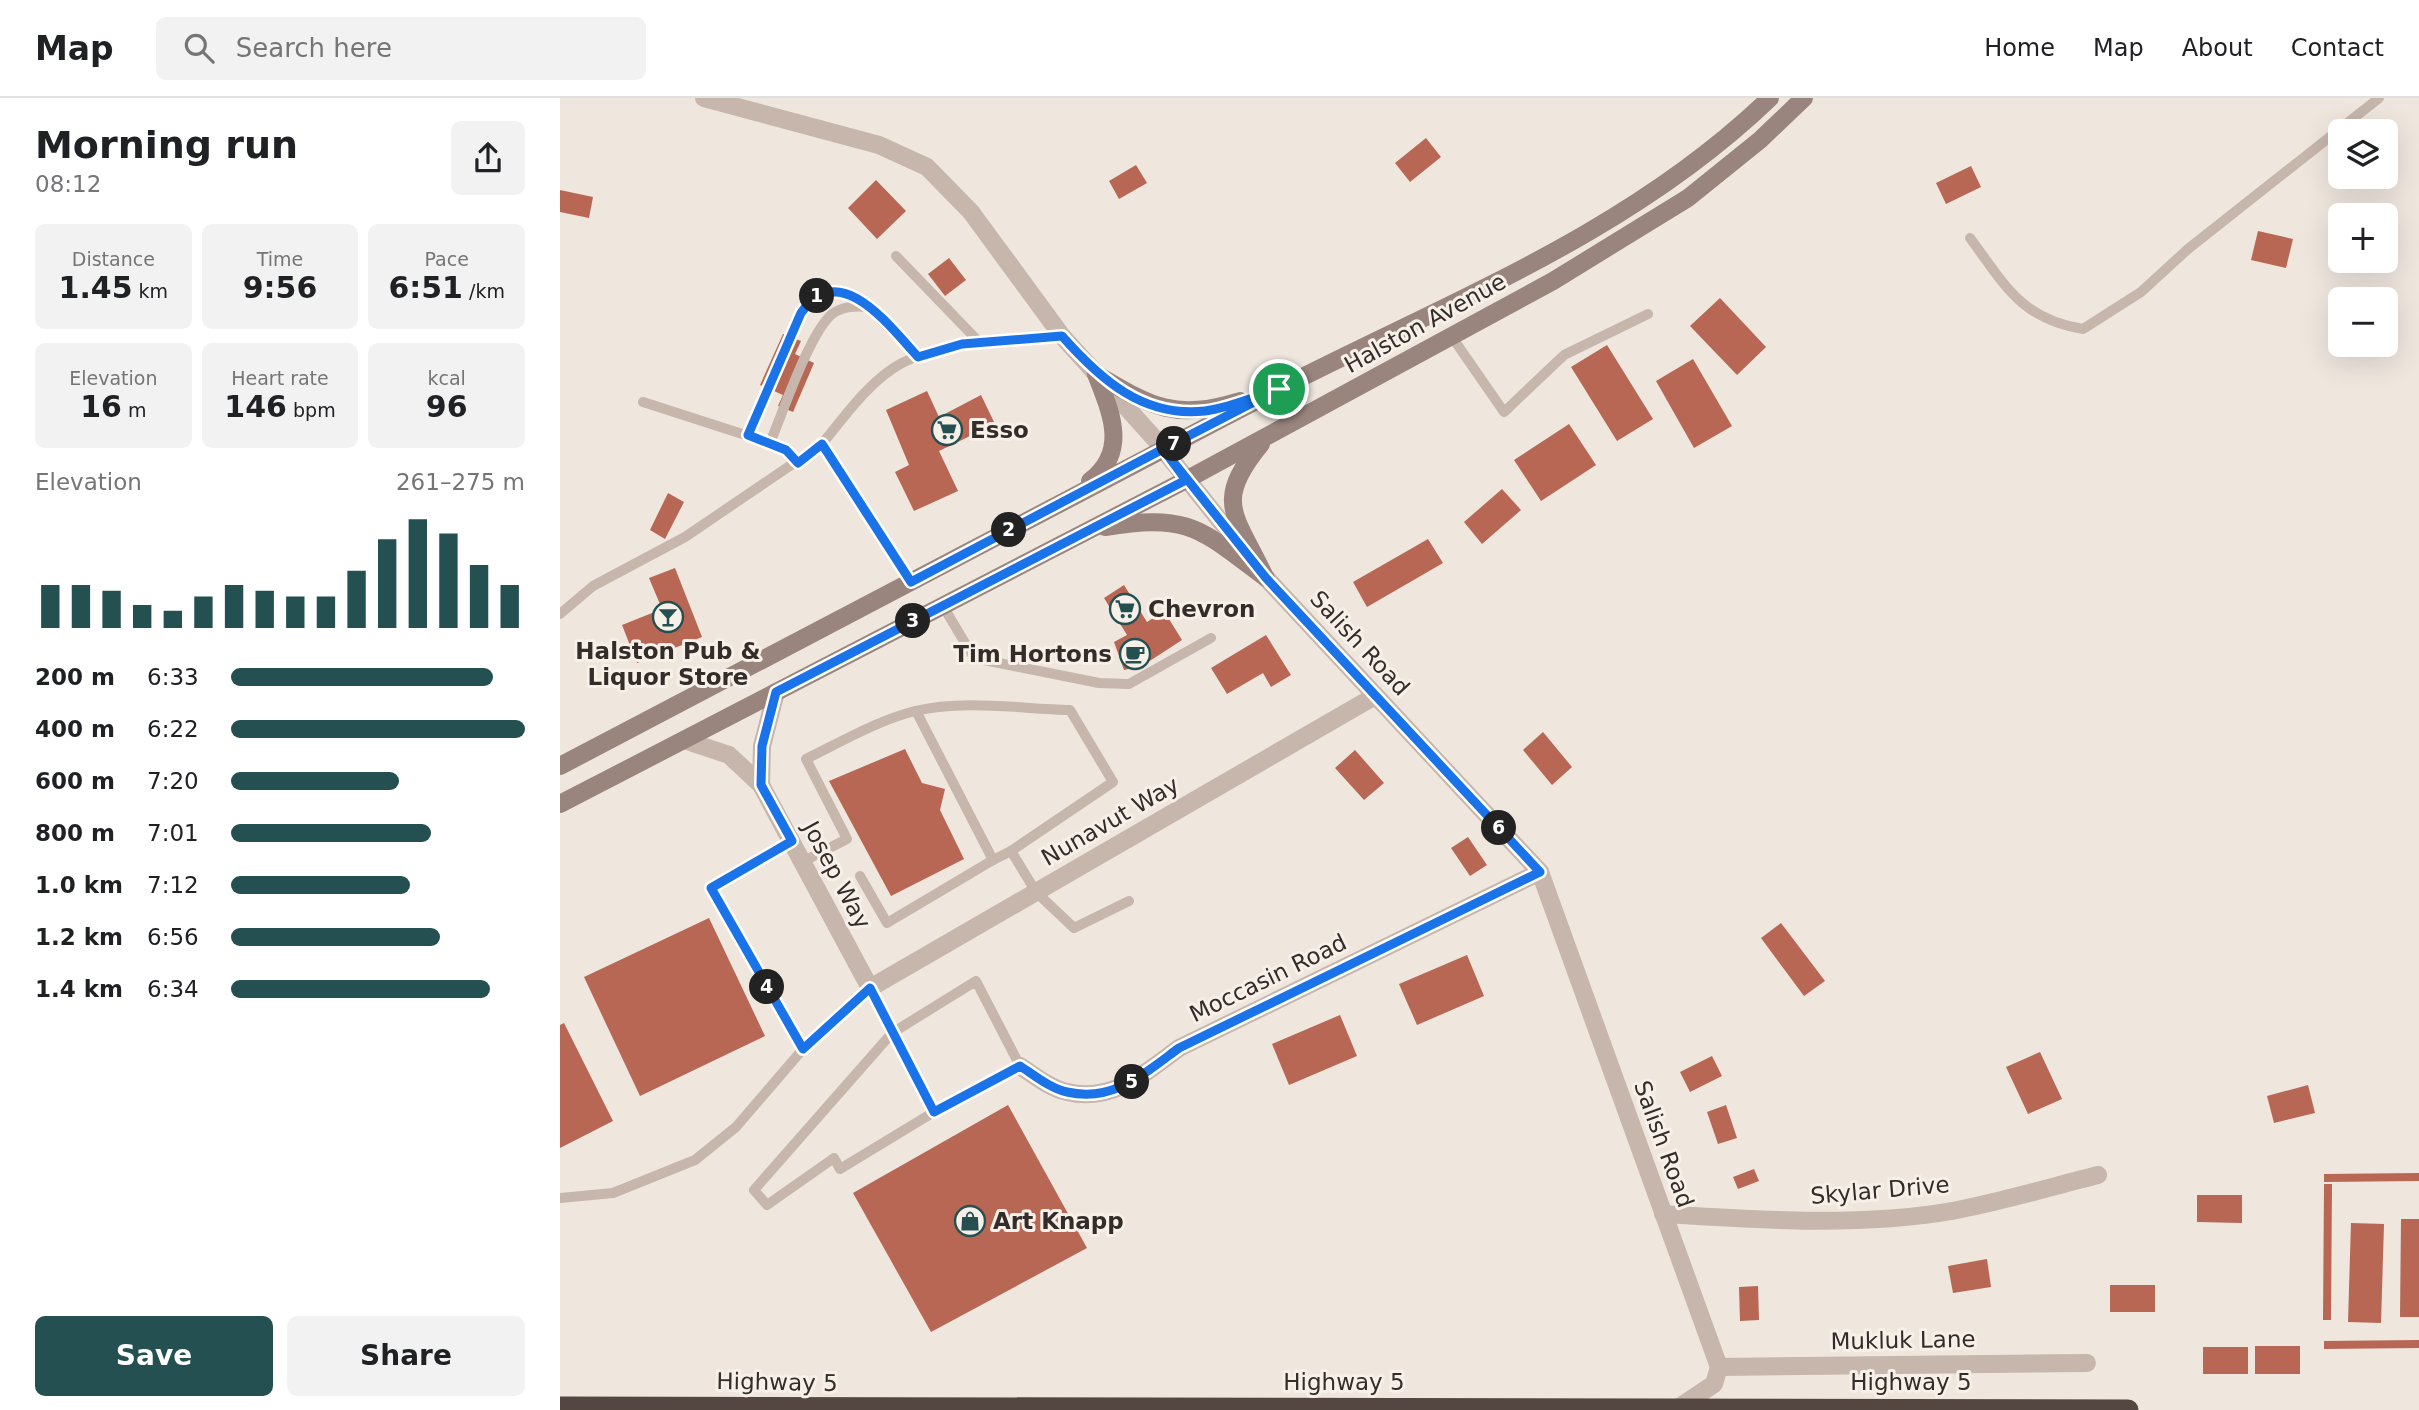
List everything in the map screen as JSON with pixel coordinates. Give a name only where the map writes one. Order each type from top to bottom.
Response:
[{"type":"highway","name":"Highway 5","points":[[560,1407],[2128,1410]]},
{"type":"main road","name":"Halston Avenue","points":[[560,766],[1279,389],[1539,261],[1677,177],[1770,98]]},
{"type":"main road","name":"Halston Avenue","points":[[560,804],[1186,480],[1452,337],[1629,236],[1688,198],[1760,140],[1804,98]]},
{"type":"main road","points":[[1096,374],[1144,403],[1178,411],[1207,411],[1279,389]]},
{"type":"main road","points":[[1063,502],[1104,470],[1113,447],[1114,421],[1096,374]]},
{"type":"main road","points":[[1266,578],[1233,509],[1233,484],[1240,469],[1267,437]]},
{"type":"main road","points":[[1090,529],[1146,520],[1171,521],[1203,532],[1266,578]]},
{"type":"street","name":"Salish Road","points":[[705,98],[879,145],[927,167],[971,212],[1062,336],[1163,449],[1266,578],[1540,872],[1719,1367]]},
{"type":"street","points":[[761,785],[762,746],[776,692]]},
{"type":"street","name":"Nunavut Way","points":[[870,988],[1375,696]]},
{"type":"street","name":"Josep Way","points":[[684,740],[729,755],[761,785],[870,988]]},
{"type":"street","name":"Moccasin Road","points":[[1020,1066],[1065,1092],[1094,1096],[1127,1086],[1179,1048],[1540,872]]},
{"type":"street","name":"Skylar Drive","points":[[1663,1214],[1792,1222],[1915,1215],[1952,1211],[2098,1175]]},
{"type":"street","name":"Mukluk Lane","points":[[1719,1367],[2087,1363]]},
{"type":"street","points":[[1678,1408],[1714,1384],[1719,1367]]},
{"type":"lane","points":[[1970,238],[2017,299],[2053,324],[2083,329],[2141,292],[2188,249],[2379,98]]},
{"type":"lane","points":[[896,256],[980,342]]},
{"type":"lane","points":[[748,435],[801,313],[810,300],[822,293],[835,292],[860,299],[918,357]]},
{"type":"lane","points":[[770,443],[825,322],[845,308],[870,307]]},
{"type":"lane","points":[[1452,337],[1504,412],[1564,355],[1648,314]]},
{"type":"lane","points":[[560,614],[593,586],[685,537],[798,463],[822,444],[870,389],[901,364],[962,344],[1062,336]]},
{"type":"lane","points":[[643,402],[770,443],[786,450],[798,463]]},
{"type":"lane","points":[[822,444],[911,582]]},
{"type":"lane","points":[[943,606],[974,659],[1099,683],[1129,684],[1210,638]]},
{"type":"lane","points":[[802,862],[847,839],[806,759],[878,723],[916,711],[966,705],[1070,710],[1113,782],[1011,851],[887,923],[860,876]]},
{"type":"lane","points":[[916,711],[993,860]]},
{"type":"lane","points":[[792,841],[711,888],[803,1049]]},
{"type":"lane","points":[[1011,851],[1036,892],[1074,928],[1129,901]]},
{"type":"lane","points":[[976,981],[1020,1066],[934,1112],[840,1169],[834,1158],[767,1205],[754,1190],[892,1033],[976,981]]},
{"type":"lane","points":[[560,1198],[613,1193],[695,1160],[736,1127],[803,1049],[870,988],[934,1112]]},
{"type":"building","points":[[1426,138],[1441,157],[1410,182],[1395,163]]},
{"type":"building","points":[[1136,165],[1147,183],[1119,199],[1109,181]]},
{"type":"building","points":[[1971,166],[1981,187],[1946,204],[1936,183]]},
{"type":"building","points":[[876,180],[906,211],[877,239],[848,208]]},
{"type":"building","points":[[560,190],[593,197],[589,218],[560,212]]},
{"type":"building","points":[[2258,231],[2293,239],[2286,268],[2251,260]]},
{"type":"building","points":[[949,258],[966,280],[945,296],[928,274]]},
{"type":"building","points":[[1720,298],[1766,347],[1737,375],[1690,326]]},
{"type":"building","points":[[783,334],[801,341],[795,354],[814,363],[793,412],[778,406],[783,395],[760,385]]},
{"type":"building","points":[[1607,345],[1653,419],[1617,441],[1571,367]]},
{"type":"building","points":[[1693,359],[1732,426],[1694,448],[1656,381]]},
{"type":"building","points":[[927,391],[939,417],[981,395],[995,424],[939,451],[958,491],[914,511],[895,472],[909,465],[886,410]]},
{"type":"building","points":[[1569,424],[1596,465],[1541,501],[1514,460]]},
{"type":"building","points":[[1502,489],[1521,510],[1482,544],[1464,522]]},
{"type":"building","points":[[668,493],[684,502],[665,539],[650,530]]},
{"type":"building","points":[[1428,539],[1443,563],[1367,607],[1353,582]]},
{"type":"building","name":"Halston Pub & Liquor Store","points":[[675,568],[702,637],[637,663],[622,625],[662,609],[649,578]]},
{"type":"building","points":[[1124,585],[1147,622],[1164,611],[1182,640],[1142,666],[1124,670],[1114,642],[1127,635],[1104,598]]},
{"type":"building","points":[[1266,635],[1291,675],[1271,687],[1263,673],[1227,694],[1211,668]]},
{"type":"building","points":[[1543,732],[1572,767],[1552,785],[1523,750]]},
{"type":"building","points":[[905,749],[922,783],[945,789],[940,810],[964,859],[891,896],[829,781]]},
{"type":"building","points":[[1355,750],[1384,783],[1364,800],[1335,768]]},
{"type":"building","points":[[1468,837],[1487,865],[1470,876],[1451,848]]},
{"type":"building","points":[[709,918],[765,1036],[640,1096],[584,977]]},
{"type":"building","points":[[1781,923],[1825,981],[1804,996],[1761,938]]},
{"type":"building","points":[[1467,955],[1484,996],[1417,1025],[1399,984]]},
{"type":"building","points":[[1340,1015],[1357,1056],[1289,1085],[1272,1044]]},
{"type":"building","points":[[564,1023],[613,1121],[560,1148],[560,1025]]},
{"type":"building","points":[[2040,1052],[2062,1099],[2028,1114],[2006,1067]]},
{"type":"building","points":[[1712,1056],[1722,1076],[1690,1092],[1680,1072]]},
{"type":"building","points":[[2308,1085],[2315,1113],[2274,1123],[2267,1096]]},
{"type":"building","name":"Art Knapp","points":[[1008,1105],[1087,1248],[931,1332],[853,1193]]},
{"type":"building","points":[[1726,1105],[1737,1138],[1718,1144],[1707,1112]]},
{"type":"building","points":[[1754,1169],[1759,1181],[1738,1189],[1733,1177]]},
{"type":"building","points":[[2419,1173],[2419,1181],[2324,1182],[2324,1174]]},
{"type":"building","points":[[2324,1184],[2332,1184],[2331,1320],[2323,1320]]},
{"type":"building","points":[[2197,1195],[2242,1195],[2242,1223],[2197,1222]]},
{"type":"building","points":[[2401,1219],[2419,1219],[2419,1317],[2400,1317]]},
{"type":"building","points":[[2351,1223],[2384,1224],[2381,1323],[2348,1322]]},
{"type":"building","points":[[1987,1259],[1991,1287],[1953,1293],[1948,1266]]},
{"type":"building","points":[[2110,1285],[2155,1285],[2155,1312],[2110,1312]]},
{"type":"building","points":[[1758,1286],[1759,1320],[1740,1321],[1739,1287]]},
{"type":"building","points":[[2419,1340],[2419,1348],[2324,1349],[2324,1341]]},
{"type":"building","points":[[2255,1346],[2300,1346],[2300,1374],[2255,1374]]},
{"type":"building","points":[[2203,1347],[2248,1347],[2248,1374],[2203,1374]]},
{"type":"place","name":"Esso","points":[[947,430]]},
{"type":"place","name":"Chevron","points":[[1125,609]]},
{"type":"place","name":"Halston Pub & Liquor Store","points":[[668,617]]},
{"type":"place","name":"Tim Hortons","points":[[1135,654]]},
{"type":"place","name":"Art Knapp","points":[[970,1221]]},
{"type":"route","points":[[1279,389],[1163,449],[1203,503],[1266,578],[1540,872],[1179,1048],[1127,1086],[1094,1096],[1065,1092],[1020,1066],[934,1112],[870,988],[803,1049],[711,888],[792,841],[761,785],[762,746],[776,692],[1154,496],[1186,480],[1163,449],[911,582],[822,444],[798,463],[786,450],[748,435],[801,313],[810,300],[822,293],[835,292],[860,299],[877,313],[918,357],[962,344],[1062,336],[1096,374],[1144,403],[1178,411],[1207,411],[1279,389]]}]
